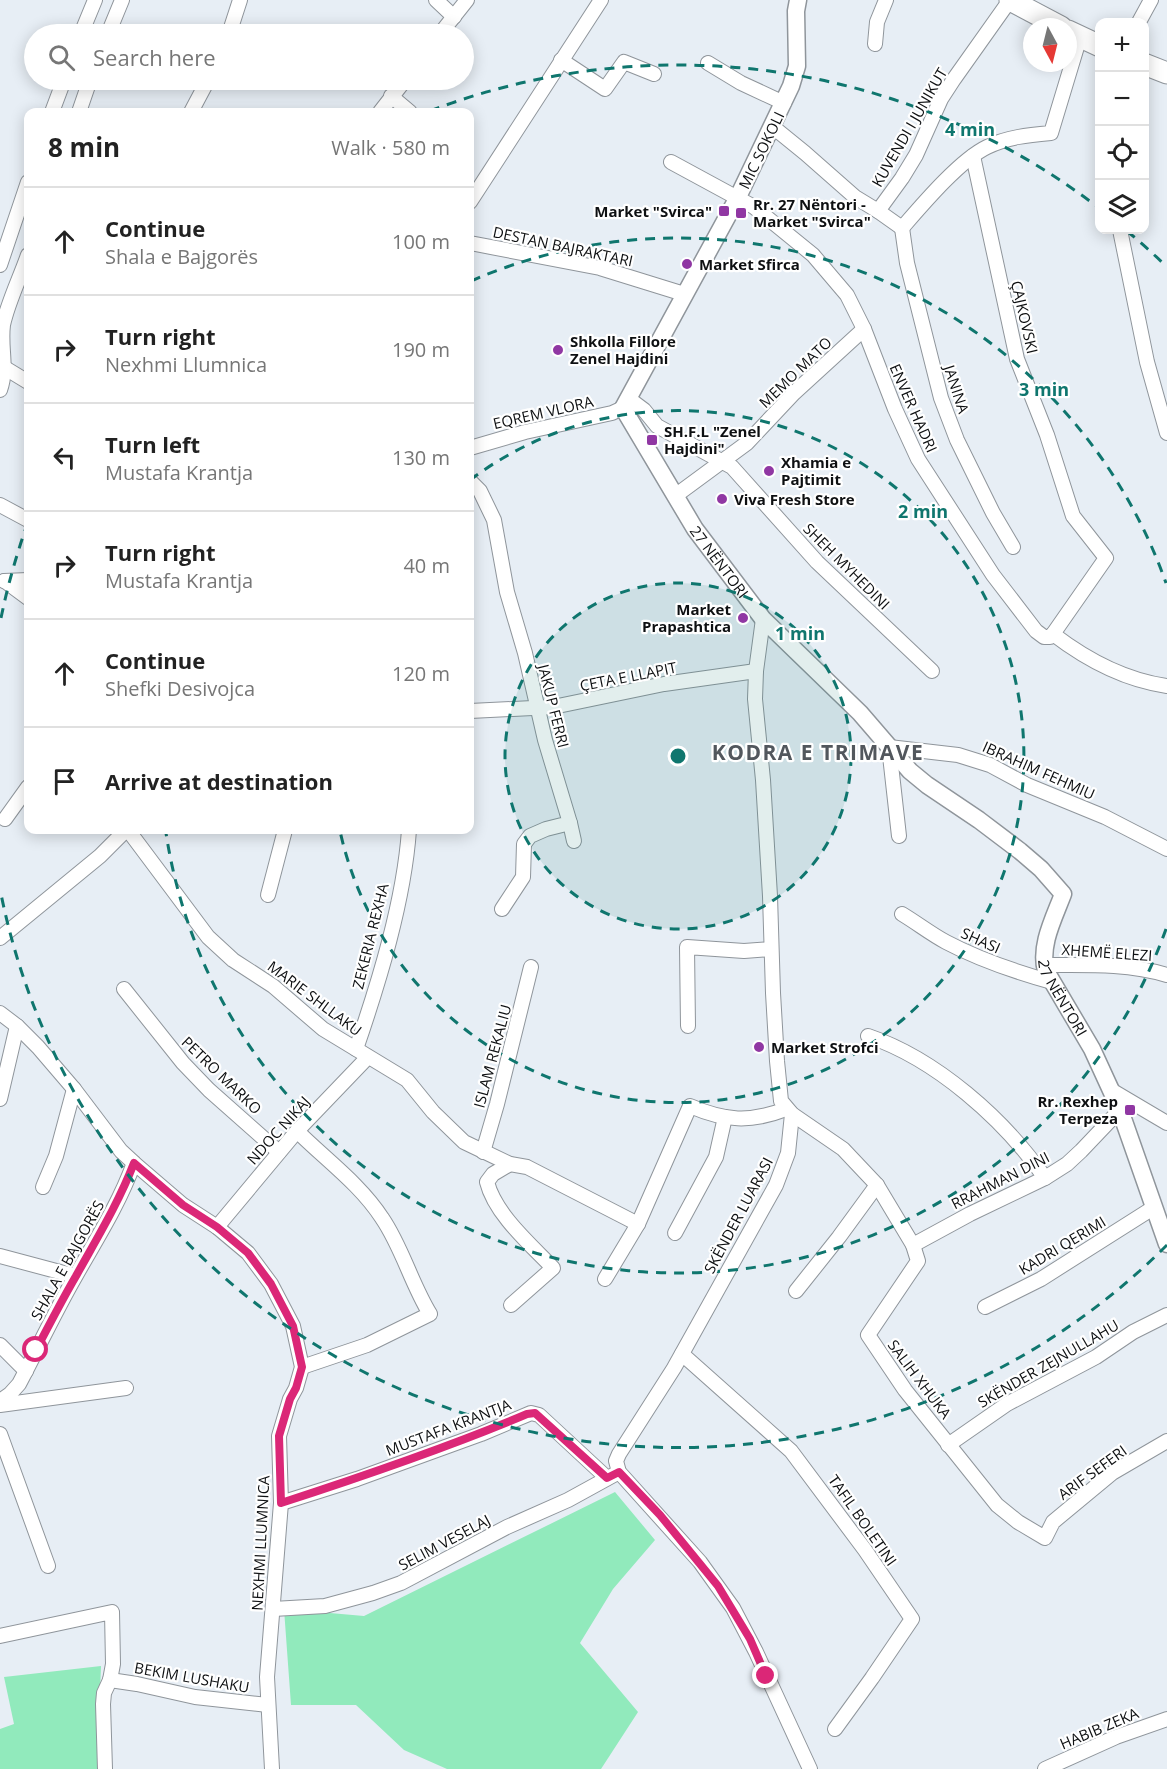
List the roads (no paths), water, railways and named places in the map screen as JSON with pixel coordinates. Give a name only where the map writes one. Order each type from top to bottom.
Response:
[{"type":"main road","points":[[1010,0],[1044,18]]},
{"type":"main road","points":[[1149,66],[1167,73]]},
{"type":"street","points":[[85,24],[95,0]]},
{"type":"street","points":[[112,24],[122,0]]},
{"type":"street","points":[[232,24],[240,0]]},
{"type":"street","points":[[436,0],[454,17]]},
{"type":"street","points":[[448,24],[467,0]]},
{"type":"street","points":[[474,196],[601,0]]},
{"type":"street","points":[[874,45],[877,22],[886,0]]},
{"type":"street","name":"KUVENDI I JUNIKUT","points":[[878,211],[916,155],[941,99],[1010,0]]},
{"type":"street","points":[[1141,18],[1151,0]]},
{"type":"street","name":"MIC SOKOLI","points":[[625,403],[738,197],[784,103],[797,66],[794,4]]},
{"type":"street","points":[[773,127],[855,198],[902,228],[947,180],[984,148],[1016,137],[1051,133],[1083,38]]},
{"type":"street","points":[[561,60],[605,89],[624,62],[654,74]]},
{"type":"street","name":"MIC SOKOLI","points":[[708,63],[741,83],[784,103]]},
{"type":"street","points":[[53,108],[60,90]]},
{"type":"street","points":[[80,108],[87,90]]},
{"type":"street","points":[[193,108],[203,90]]},
{"type":"street","points":[[383,108],[396,90]]},
{"type":"street","points":[[391,96],[405,108]]},
{"type":"street","name":"ÇAJKOVSKI","points":[[974,156],[1013,346],[1047,435],[1073,516],[1106,558],[1053,634]]},
{"type":"street","name":"MIC SOKOLI","points":[[670,162],[738,197]]},
{"type":"street","points":[[23,270],[1,264],[24,194]]},
{"type":"street","name":"ENVER HADRI","points":[[738,197],[754,207],[813,255],[847,295],[864,329],[894,409],[918,459],[1027,621],[1044,637],[1050,637],[1053,634],[1103,667],[1127,677],[1167,686]]},
{"type":"street","name":"JANINA","points":[[902,228],[907,263],[941,398],[957,440],[993,513],[1013,547]]},
{"type":"street","points":[[1121,234],[1147,362],[1167,433]]},
{"type":"street","name":"DESTAN BAJRAKTARI","points":[[474,244],[600,268],[684,294]]},
{"type":"street","points":[[0,390],[5,368],[3,324],[24,267]]},
{"type":"street","name":"MEMO MATO","points":[[675,496],[747,443],[794,393],[864,329]]},
{"type":"street","points":[[5,368],[24,380]]},
{"type":"street","name":"EQREM VLORA","points":[[474,447],[525,432],[612,413],[625,403]]},
{"type":"street","name":"SHEH MYHEDINI","points":[[625,403],[644,410],[657,426],[722,461],[738,473],[817,562],[932,671]]},
{"type":"street","name":"27 NËNTORI","points":[[625,403],[675,496],[707,546],[763,619],[860,713],[904,765],[927,785],[980,819],[1020,850],[1041,869],[1062,894],[1045,947],[1044,965],[1092,1049],[1120,1110],[1167,1244]]},
{"type":"street","name":"JAKUP FERRI","points":[[474,485],[480,491],[494,520],[507,592],[574,841]]},
{"type":"street","points":[[0,505],[24,518]]},
{"type":"street","points":[[3,580],[24,580]]},
{"type":"street","points":[[3,580],[24,595]]},
{"type":"street","name":"SKËNDER LUARASI","points":[[613,1475],[619,1454],[682,1354],[758,1220],[780,1176],[788,1153],[789,1112],[781,1101],[779,1090],[763,780],[756,726],[756,671],[763,619]]},
{"type":"street","name":"ÇETA E LLAPIT","points":[[474,711],[538,708],[582,702],[664,684],[756,671]]},
{"type":"street","points":[[889,747],[899,836]]},
{"type":"street","name":"IBRAHIM FEHMIU","points":[[889,747],[958,755],[982,762],[1027,785],[1105,817],[1167,849]]},
{"type":"street","points":[[5,819],[24,793]]},
{"type":"street","points":[[502,909],[523,877],[524,844],[530,836],[570,823]]},
{"type":"street","points":[[0,938],[123,834]]},
{"type":"street","name":"MARIE SHLLAKU","points":[[130,834],[219,949],[273,987],[323,1029],[407,1080],[464,1142],[510,1164],[527,1167],[638,1224]]},
{"type":"street","points":[[268,895],[284,834]]},
{"type":"street","name":"ZEKERIA REXHA","points":[[356,1049],[394,918],[408,834]]},
{"type":"street","name":"SHASI","points":[[902,914],[944,941],[974,956],[1052,982]]},
{"type":"street","points":[[688,1026],[687,947],[744,951],[771,949]]},
{"type":"street","name":"XHEMË ELEZI","points":[[1044,965],[1115,966],[1151,970],[1167,975]]},
{"type":"street","name":"ISLAM REKALIU","points":[[483,1152],[531,967]]},
{"type":"street","name":"PETRO MARKO","points":[[124,989],[183,1063],[209,1090],[279,1152]]},
{"type":"street","points":[[0,1013],[17,1026],[74,1089],[121,1151],[183,1205],[217,1227],[248,1253],[271,1284],[293,1326],[302,1367],[367,1344],[430,1314],[382,1218],[344,1175],[297,1131]]},
{"type":"street","points":[[0,1099],[17,1026]]},
{"type":"street","points":[[868,1036],[894,1044],[953,1083],[1016,1139],[1045,1178]]},
{"type":"street","name":"NDOC NIKAJ","points":[[217,1227],[297,1131],[369,1057]]},
{"type":"street","points":[[43,1187],[56,1156],[74,1089]]},
{"type":"street","points":[[1111,1090],[1167,1123]]},
{"type":"street","points":[[605,1279],[638,1224],[690,1106],[714,1116],[745,1120],[789,1112],[843,1149],[876,1185],[913,1245]]},
{"type":"street","name":"RRAHMAN DINI","points":[[913,1245],[970,1214],[1045,1178],[1067,1164],[1120,1110]]},
{"type":"street","points":[[675,1233],[716,1157],[725,1117]]},
{"type":"street","name":"SHALA E BAJGORËS","points":[[0,1403],[19,1384],[75,1276],[122,1195],[134,1163]]},
{"type":"street","points":[[510,1164],[493,1174],[486,1182],[492,1199],[553,1268],[511,1305]]},
{"type":"street","points":[[796,1291],[876,1185]]},
{"type":"street","name":"KADRI QERIMI","points":[[985,1307],[1041,1279],[1154,1208]]},
{"type":"street","name":"SALIH XHUKA","points":[[913,1245],[918,1261],[868,1335],[905,1390],[997,1505],[1018,1522],[1046,1538]]},
{"type":"street","points":[[0,1256],[75,1276]]},
{"type":"street","name":"SKËNDER ZEJNULLAHU","points":[[948,1446],[1007,1404],[1096,1357],[1133,1332],[1167,1315]]},
{"type":"street","points":[[0,1345],[26,1371]]},
{"type":"street","name":"TAFIL BOLETINI","points":[[682,1354],[792,1451],[865,1550],[912,1619],[835,1729]]},
{"type":"street","name":"NEXHMI LLUMNICA","points":[[272,1769],[267,1677],[281,1503],[279,1436],[302,1367]]},
{"type":"street","name":"SHALA E BAJGORËS","points":[[0,1403],[126,1388]]},
{"type":"street","name":"MUSTAFA KRANTJA","points":[[281,1503],[368,1475],[481,1434],[531,1413],[539,1414],[613,1475]]},
{"type":"street","points":[[0,1434],[48,1566]]},
{"type":"street","name":"ARIF SEFERI","points":[[1046,1538],[1053,1522],[1103,1480],[1167,1441]]},
{"type":"street","points":[[613,1475],[700,1562],[733,1608],[810,1769]]},
{"type":"street","name":"SELIM VESELAJ","points":[[273,1609],[325,1606],[400,1583],[507,1527],[568,1500],[613,1475]]},
{"type":"street","points":[[0,1636],[112,1612],[114,1650],[110,1680],[104,1693],[103,1704],[105,1769]]},
{"type":"street","name":"BEKIM LUSHAKU","points":[[110,1680],[195,1697],[268,1705]]},
{"type":"street","name":"HABIB ZEKA","points":[[1045,1769],[1116,1737],[1167,1719]]},
{"type":"place","name":"Market \"Svirca\"","points":[[724,211]]},
{"type":"place","name":"Rr. 27 Nëntori - Market \"Svirca\"","points":[[741,213]]},
{"type":"place","name":"Market Sfirca","points":[[687,264]]},
{"type":"place","name":"Shkolla Fillore Zenel Hajdini","points":[[558,350]]},
{"type":"place","name":"SH.F.L \"Zenel Hajdini\"","points":[[652,440]]},
{"type":"place","name":"Xhamia e Pajtimit","points":[[769,471]]},
{"type":"place","name":"Viva Fresh Store","points":[[722,499]]},
{"type":"place","name":"Market Prapashtica","points":[[743,618]]},
{"type":"place","name":"Market Strofci","points":[[759,1047]]},
{"type":"place","name":"Rr. Rexhep Terpeza","points":[[1130,1110]]},
{"type":"district","name":"KODRA E TRIMAVE","points":[[818,752]]}]
